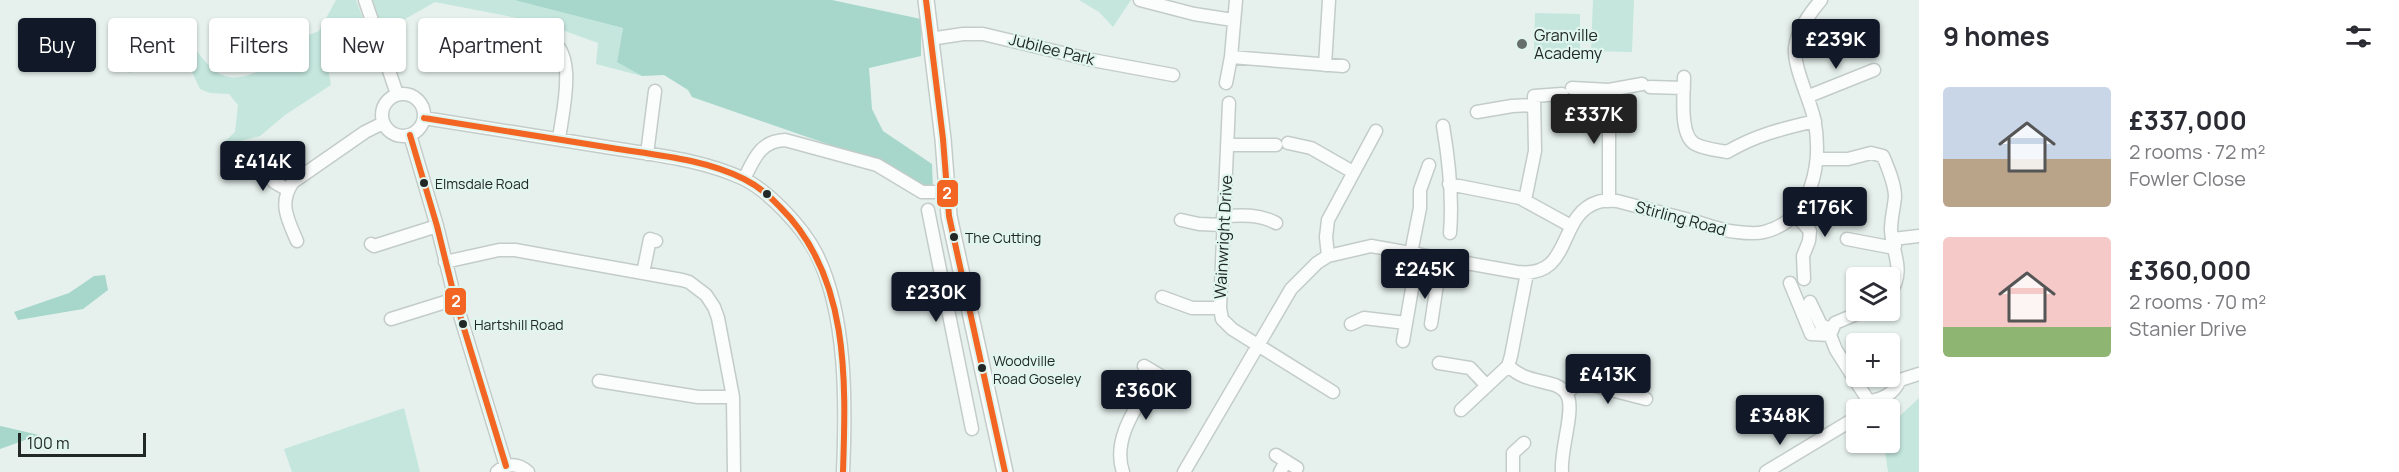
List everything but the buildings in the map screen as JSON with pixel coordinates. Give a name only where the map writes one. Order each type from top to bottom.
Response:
[{"type":"main road","points":[[926,0],[943,139],[949,216],[1005,472]]},
{"type":"street","points":[[365,0],[398,94]]},
{"type":"street","points":[[1140,0],[1233,20]]},
{"type":"street","points":[[1226,83],[1231,57],[1236,0]]},
{"type":"street","points":[[1325,65],[1329,0]]},
{"type":"street","name":"Stirling Road","points":[[1609,201],[1617,201],[1734,232],[1763,233],[1786,223],[1800,209],[1809,193],[1817,159],[1815,121],[1809,96],[1797,66],[1796,42],[1801,28],[1821,0]]},
{"type":"street","name":"Jubilee Park","points":[[930,39],[983,33],[1092,60],[1173,75]]},
{"type":"street","points":[[559,139],[567,71],[564,56]]},
{"type":"street","points":[[1231,57],[1343,66]]},
{"type":"street","points":[[1809,96],[1874,70]]},
{"type":"street","points":[[1525,200],[1535,151],[1534,96],[1567,91],[1609,90],[1684,83],[1684,129],[1688,138],[1696,144],[1727,152],[1767,132],[1815,121]]},
{"type":"street","points":[[1184,472],[1292,289],[1317,263],[1328,256],[1371,246],[1527,273],[1540,271],[1553,263],[1560,255],[1571,226],[1587,208],[1600,201],[1609,201],[1609,90]]},
{"type":"street","points":[[647,154],[655,91]]},
{"type":"street","points":[[398,94],[408,94],[417,99],[423,107],[422,125],[410,135],[394,134],[383,123],[382,109],[386,102],[398,94]]},
{"type":"street","name":"Wainwright Drive","points":[[1229,103],[1220,308],[1222,319],[1232,329],[1333,392]]},
{"type":"street","points":[[1477,112],[1534,105]]},
{"type":"street","points":[[424,118],[706,165],[744,179],[772,200],[800,229],[816,253],[833,308],[843,379],[845,425],[843,472]]},
{"type":"street","points":[[297,241],[284,211],[288,190],[293,182],[365,132],[383,123]]},
{"type":"street","points":[[1443,126],[1450,164],[1449,184],[1452,208],[1450,233]]},
{"type":"street","points":[[1328,256],[1326,237],[1328,220],[1376,131]]},
{"type":"street","points":[[410,135],[437,226],[502,469],[515,465],[528,472]]},
{"type":"street","points":[[744,179],[753,158],[764,146],[785,140],[877,165],[922,192],[946,192]]},
{"type":"street","points":[[1288,143],[1311,148],[1353,172]]},
{"type":"street","points":[[1227,145],[1276,145]]},
{"type":"street","points":[[1817,159],[1848,159],[1871,153],[1883,156],[1895,196],[1892,209],[1898,267]]},
{"type":"street","points":[[1403,341],[1415,254],[1420,190],[1430,165]]},
{"type":"street","points":[[264,167],[274,182],[288,190]]},
{"type":"street","points":[[1449,184],[1525,200],[1571,226]]},
{"type":"street","points":[[949,216],[929,214],[972,429]]},
{"type":"street","points":[[1795,214],[1810,231],[1803,256],[1804,279]]},
{"type":"street","points":[[1181,220],[1199,224],[1251,215],[1267,218],[1276,223]]},
{"type":"street","points":[[371,244],[375,246],[437,226]]},
{"type":"street","points":[[1847,239],[1889,247],[1894,243],[1919,236]]},
{"type":"street","points":[[643,273],[650,239],[656,241]]},
{"type":"street","points":[[446,262],[489,251],[515,250],[689,282],[700,289],[711,301],[718,318],[733,397],[734,472]]},
{"type":"street","points":[[1431,324],[1441,258]]},
{"type":"street","points":[[1461,410],[1508,366],[1527,273]]},
{"type":"street","points":[[1790,283],[1811,334],[1830,332]]},
{"type":"street","points":[[1162,297],[1192,308],[1220,308]]},
{"type":"street","points":[[391,319],[455,298]]},
{"type":"street","points":[[1810,303],[1821,325],[1830,332],[1836,350],[1866,399]]},
{"type":"street","points":[[1351,324],[1364,318],[1406,323]]},
{"type":"street","points":[[1830,332],[1834,323],[1846,318]]},
{"type":"street","points":[[1439,363],[1470,368],[1487,386]]},
{"type":"street","points":[[1144,366],[1170,381]]},
{"type":"street","points":[[1508,366],[1521,377],[1558,386],[1566,393],[1569,399],[1569,411],[1561,461],[1562,472]]},
{"type":"street","points":[[1123,472],[1120,440],[1156,373]]},
{"type":"street","points":[[1882,399],[1896,388],[1900,380],[1919,374]]},
{"type":"street","points":[[599,381],[698,397],[733,397]]},
{"type":"street","points":[[1566,393],[1580,382],[1646,399]]},
{"type":"street","points":[[969,410],[990,405]]},
{"type":"street","points":[[1767,472],[1846,424]]},
{"type":"street","points":[[1513,472],[1513,453],[1524,443]]},
{"type":"green space","points":[[336,0],[356,0],[363,18],[326,18]]},
{"type":"green space","points":[[371,0],[514,0],[623,28],[617,61],[642,76],[596,64],[598,43],[564,31],[564,18],[517,18],[435,2],[406,18],[379,18]]},
{"type":"green space","points":[[514,0],[832,0],[921,19],[921,56],[869,68],[872,109],[883,131],[932,164],[933,190],[924,189],[879,162],[692,97],[688,90],[664,75],[642,76],[617,62],[623,28]]},
{"type":"green space","points":[[1079,0],[1131,0],[1113,27],[1099,12]]},
{"type":"green space","points":[[1593,0],[1634,0],[1632,52],[1591,51]]},
{"type":"green space","points":[[1535,13],[1580,14],[1580,51],[1534,51]]},
{"type":"green space","points":[[321,27],[321,72],[329,72],[331,85],[285,115],[260,136],[220,146],[235,132],[238,105],[229,94],[210,93],[200,89],[192,72],[197,72],[197,51],[209,66],[209,72],[230,77],[256,72],[309,72],[309,35],[319,31]]},
{"type":"green space","points":[[105,275],[108,290],[83,309],[18,320],[14,312],[69,293],[94,276]]},
{"type":"green space","points":[[1919,398],[1919,472],[1888,472],[1885,453],[1900,453],[1900,416]]},
{"type":"green space","points":[[404,408],[420,472],[292,472],[284,449]]},
{"type":"green space","points":[[0,426],[5,427],[39,435],[0,449]]},
{"type":"transit line","name":"2","points":[[926,0],[943,139],[949,216],[1005,472]]},
{"type":"transit line","name":"2","points":[[424,118],[696,162],[729,172],[768,195],[803,234],[820,265],[831,297],[839,331],[843,366],[843,472]]},
{"type":"transit line","name":"2","points":[[410,135],[437,226],[455,299],[506,466]]},
{"type":"place","name":"Granville Academy","points":[[1522,44]]},
{"type":"place","name":"Elmsdale Road","points":[[424,183]]},
{"type":"place","name":"The Cutting","points":[[954,237]]},
{"type":"place","name":"Hartshill Road","points":[[463,324]]},
{"type":"place","name":"Woodville Road Goseley","points":[[982,368]]}]
